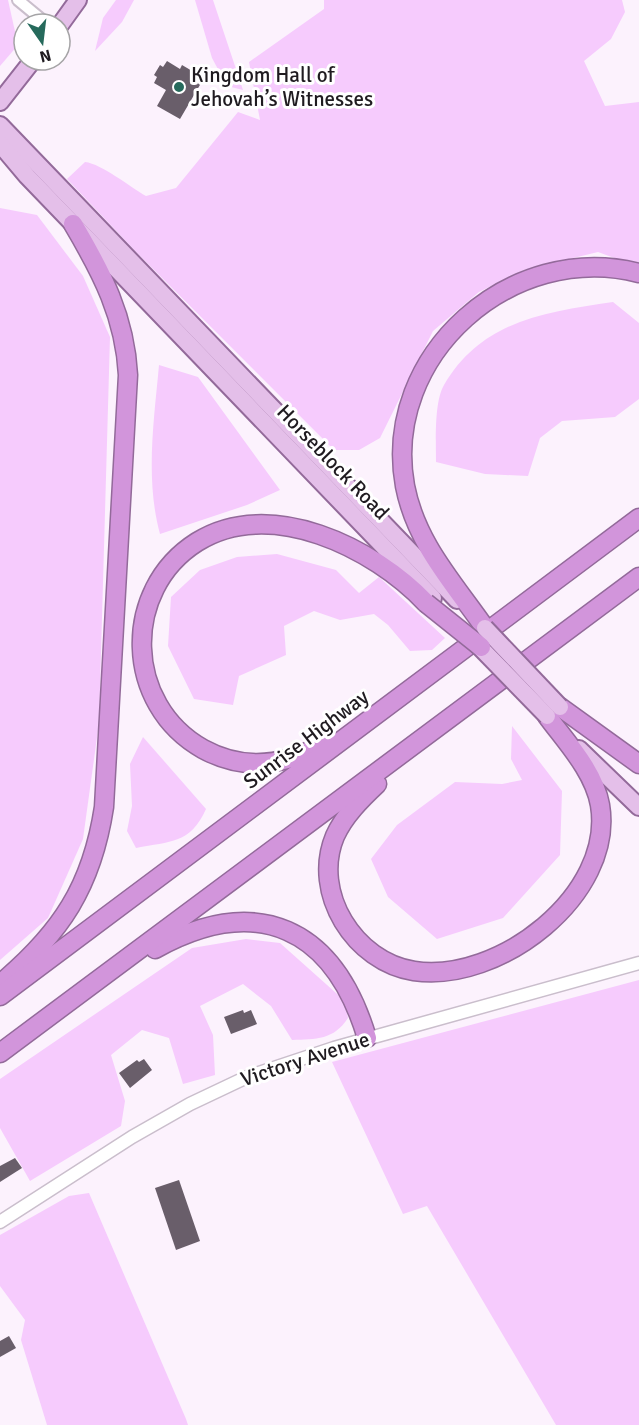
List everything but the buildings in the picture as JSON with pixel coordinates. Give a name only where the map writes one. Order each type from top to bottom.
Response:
[{"type":"highway","points":[[0,984],[46,941],[69,910],[93,860],[104,807],[128,375],[124,339],[111,293],[73,224]]},
{"type":"highway","points":[[481,647],[439,593],[435,560],[419,531],[405,483],[404,448],[408,412],[421,377],[430,360],[452,330],[479,305],[528,278],[582,267],[614,268],[639,273]]},
{"type":"highway","points":[[613,537],[639,512]]},
{"type":"highway","name":"Sunrise Highway","points":[[0,996],[639,518]]},
{"type":"highway","points":[[396,699],[317,747],[290,759],[263,764],[221,757],[183,736],[173,726],[153,696],[145,676],[141,649],[144,617],[149,600],[164,573],[197,542],[223,530],[253,525],[286,527],[337,542],[391,572],[439,593],[485,628]]},
{"type":"highway","points":[[0,1053],[639,577]]},
{"type":"highway","points":[[437,727],[350,813],[336,834],[329,865],[337,909],[357,940],[388,963],[428,972],[471,965],[524,941],[566,905],[590,872],[600,837],[601,815],[597,794],[554,711]]},
{"type":"highway","points":[[554,711],[639,764]]},
{"type":"highway","points":[[101,978],[172,939],[200,928],[226,922],[268,925],[303,940],[331,964],[354,1002],[367,1038]]},
{"type":"main road","points":[[0,102],[24,72]]},
{"type":"main road","name":"Horseblock Road","points":[[0,125],[439,593]]},
{"type":"main road","name":"Horseblock Road","points":[[0,144],[27,177],[439,593]]},
{"type":"main road","points":[[0,153],[27,177]]},
{"type":"main road","points":[[485,628],[554,711],[639,807]]},
{"type":"main road","points":[[481,647],[554,711],[639,774]]},
{"type":"street","points":[[18,0],[32,12]]},
{"type":"street","name":"Victory Avenue","points":[[0,1222],[132,1137],[217,1090],[271,1068],[367,1038],[639,963]]},
{"type":"shaded area","points":[[0,0],[8,0],[12,18],[12,52],[0,66]]},
{"type":"shaded area","points":[[116,0],[134,0],[122,22],[95,51],[103,18]]},
{"type":"shaded area","points":[[195,0],[213,0],[243,90],[227,86],[212,58]]},
{"type":"shaded area","points":[[324,0],[622,0],[625,12],[611,39],[584,61],[605,106],[639,102],[639,267],[598,252],[524,270],[479,292],[433,331],[380,438],[359,450],[334,450],[138,254],[67,179],[85,162],[108,171],[146,196],[176,188],[238,112],[260,120],[249,62],[324,9]]},
{"type":"shaded area","points":[[0,208],[37,215],[83,276],[110,337],[99,723],[83,839],[48,918],[0,960]]},
{"type":"shaded area","points":[[613,302],[639,323],[639,399],[615,417],[562,421],[540,438],[528,476],[485,474],[436,462],[436,422],[441,392],[459,363],[477,346],[518,323],[564,310]]},
{"type":"shaded area","points":[[159,365],[198,377],[280,490],[247,505],[160,534],[155,513],[152,471]]},
{"type":"shaded area","points":[[277,554],[336,570],[359,593],[379,577],[445,638],[432,650],[410,651],[388,625],[374,614],[340,620],[314,611],[284,626],[286,655],[239,676],[233,705],[194,699],[168,646],[171,597],[200,570],[237,557]]},
{"type":"shaded area","points":[[512,726],[562,791],[560,855],[503,918],[437,939],[388,897],[371,859],[397,825],[455,782],[502,784],[522,780],[511,759]]},
{"type":"shaded area","points":[[143,737],[206,809],[200,820],[186,835],[169,842],[136,848],[127,831],[132,806],[130,764]]},
{"type":"shaded area","points":[[246,939],[280,943],[345,1001],[348,1018],[343,1025],[337,1031],[324,1037],[292,1040],[271,1006],[243,984],[200,1006],[213,1035],[215,1075],[183,1084],[169,1038],[142,1030],[111,1055],[125,1101],[121,1126],[30,1181],[0,1128],[0,1079],[192,948]]},
{"type":"shaded area","points":[[639,980],[639,1425],[556,1425],[427,1206],[403,1214],[332,1062]]},
{"type":"shaded area","points":[[89,1193],[188,1425],[47,1425],[21,1340],[25,1320],[0,1286],[0,1235],[69,1196]]},
{"type":"place","name":"Kingdom Hall of Jehovah’s Witnesses","points":[[179,87]]}]
